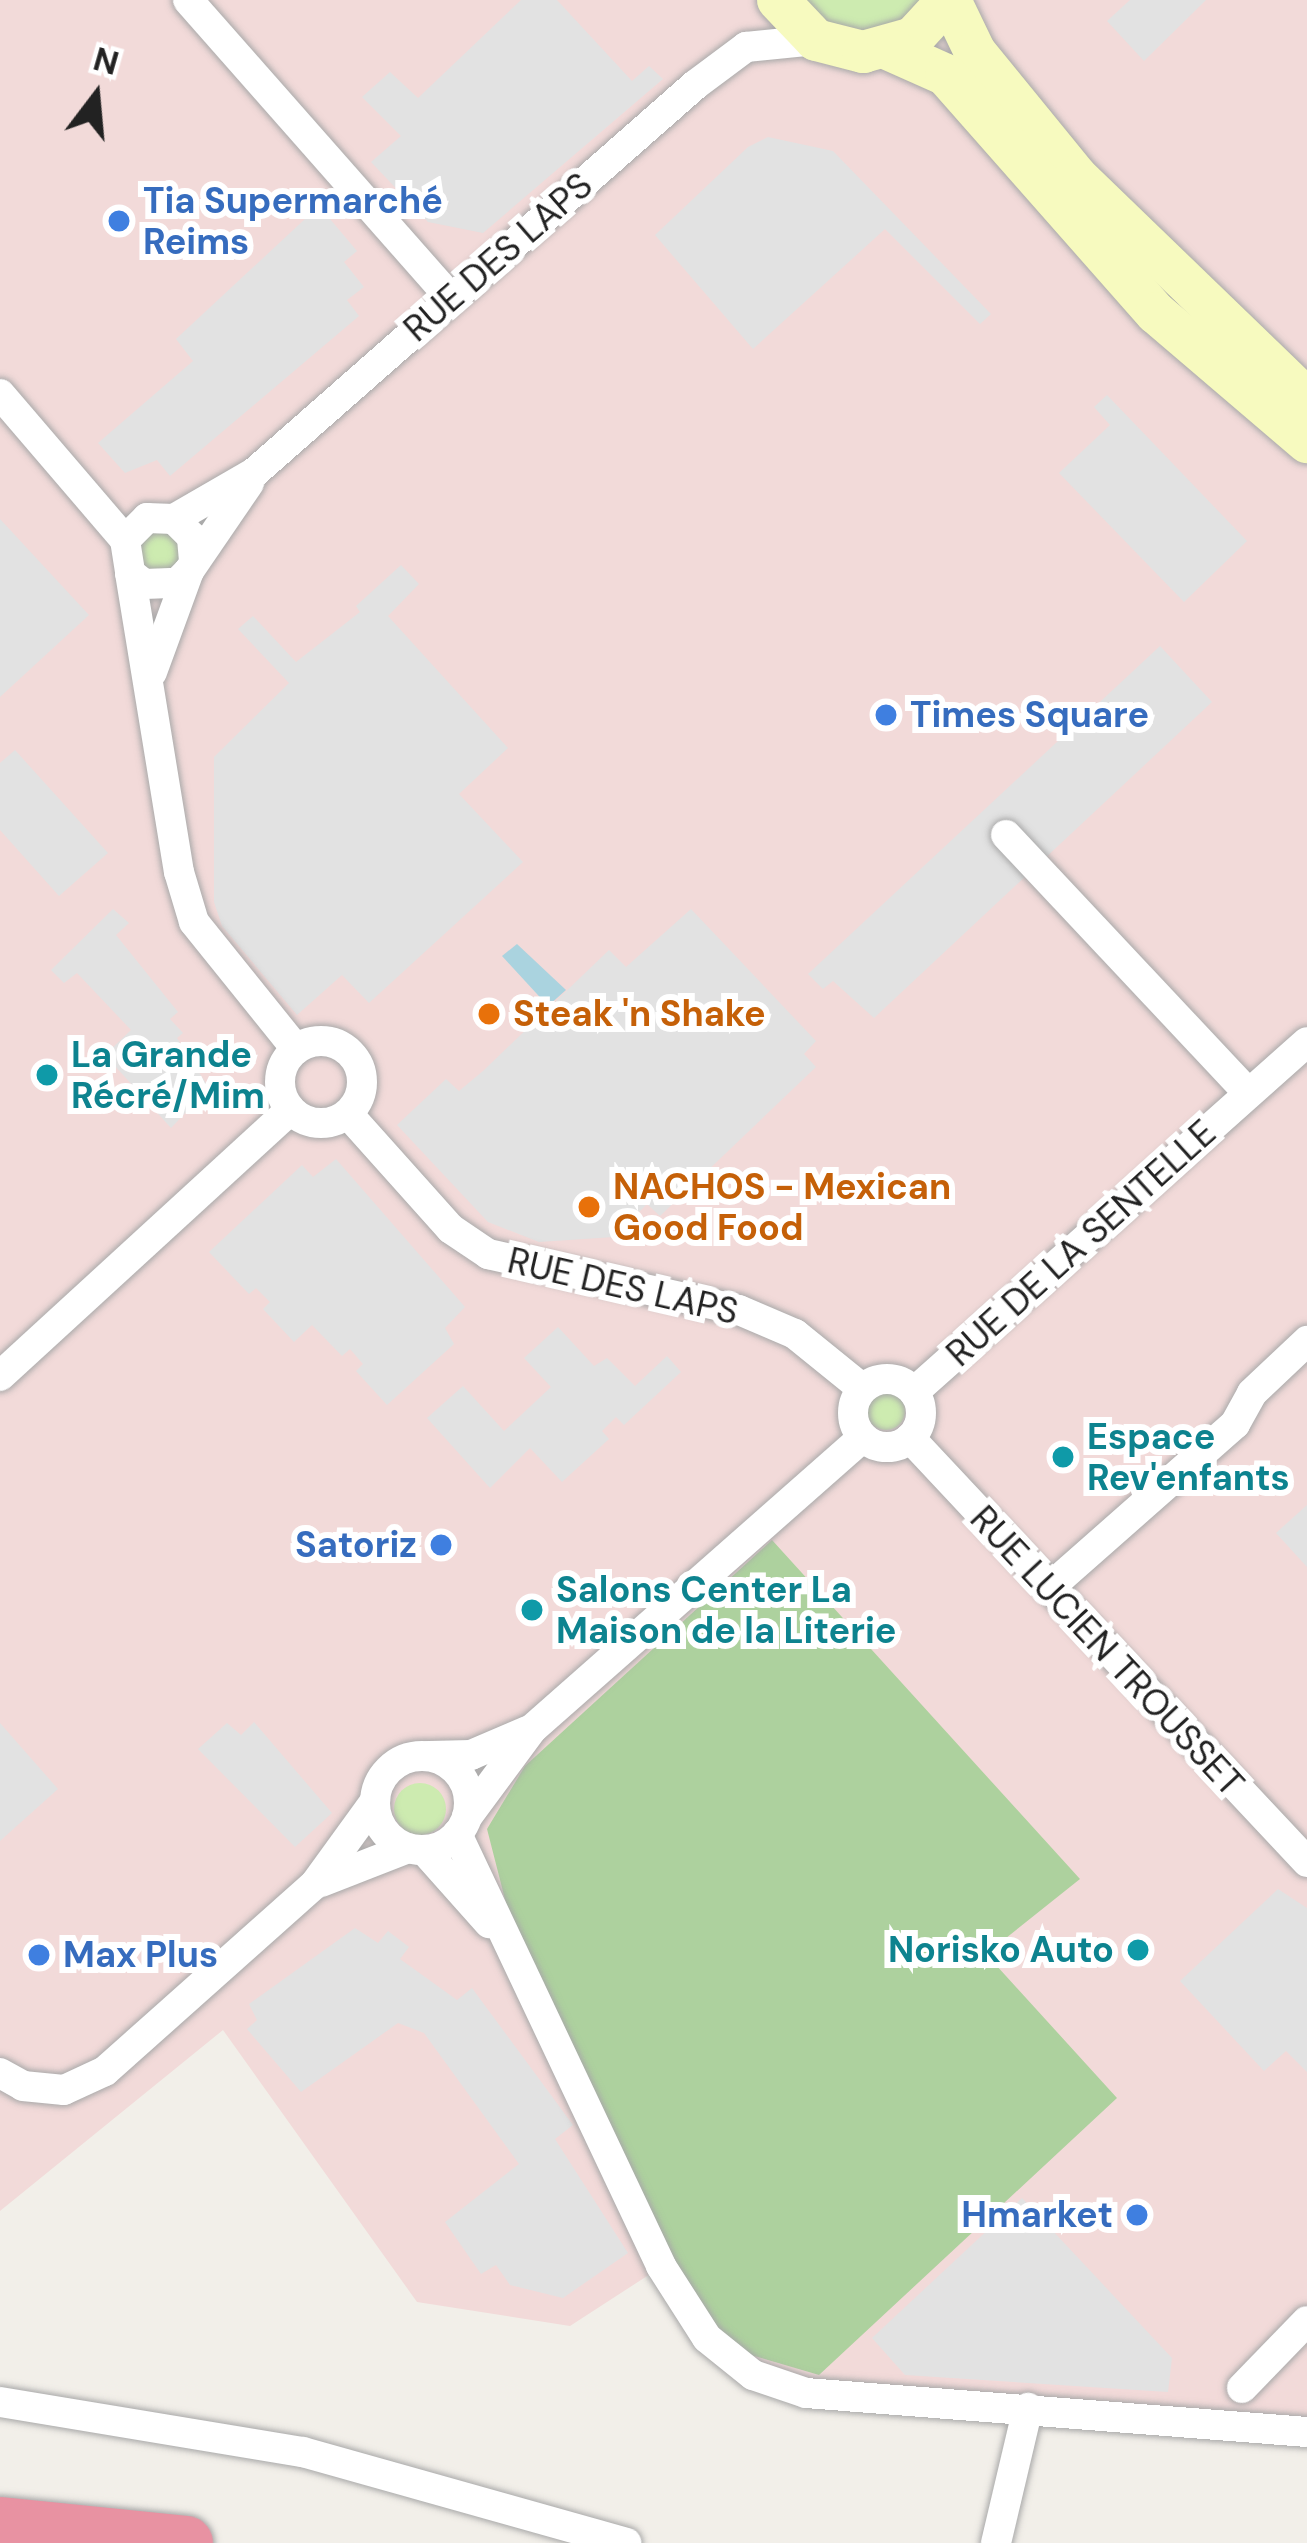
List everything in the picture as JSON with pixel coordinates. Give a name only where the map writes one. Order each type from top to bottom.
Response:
[{"type":"highway","points":[[0,2524],[186,2543]]},
{"type":"main road","points":[[778,0],[816,40],[839,49],[888,49],[923,58],[946,75],[1156,313],[1307,442]]},
{"type":"main road","points":[[888,49],[913,38],[949,0],[975,52],[1076,176],[1307,399]]},
{"type":"street","points":[[188,0],[450,297]]},
{"type":"street","points":[[762,0],[746,47],[816,40]]},
{"type":"street","name":"RUE DES LAPS","points":[[152,672],[192,566],[255,472],[450,297],[746,47]]},
{"type":"street","points":[[0,394],[97,502],[149,526],[192,537],[192,566],[160,587],[130,573]]},
{"type":"street","name":"RUE DES LAPS","points":[[255,472],[149,526],[130,573],[152,672],[178,872],[194,922],[296,1049]]},
{"type":"street","name":"RUE DE LA SENTELLE","points":[[1006,835],[1248,1094]]},
{"type":"street","points":[[335,1043],[352,1055],[362,1074],[349,1114],[329,1123],[290,1110],[283,1067],[296,1049],[335,1043]]},
{"type":"street","name":"RUE DE LA SENTELLE","points":[[914,1391],[1248,1094],[1300,1059]]},
{"type":"street","points":[[0,1376],[290,1110]]},
{"type":"street","name":"RUE DES LAPS","points":[[349,1114],[451,1229],[488,1254],[740,1310],[795,1334],[863,1389]]},
{"type":"street","points":[[1049,1588],[1235,1424],[1252,1393],[1307,1341]]},
{"type":"street","points":[[888,1378],[914,1391],[922,1413],[910,1438],[889,1447],[862,1437],[854,1408],[863,1389],[888,1378]]},
{"type":"street","points":[[316,1884],[416,1849],[462,1826],[532,1729],[862,1437]]},
{"type":"street","name":"RUE LUCIEN TROUSSET","points":[[910,1438],[1307,1862]]},
{"type":"street","points":[[0,2073],[44,2091],[105,2071],[316,1884],[375,1801],[390,1768],[428,1756],[471,1755],[532,1729]]},
{"type":"street","points":[[428,1756],[462,1778],[462,1826],[515,1956],[661,2266],[707,2338],[753,2374],[806,2392],[1307,2432]]},
{"type":"street","points":[[375,1801],[383,1830],[416,1849],[515,1956]]},
{"type":"street","points":[[1242,2388],[1307,2320]]},
{"type":"street","points":[[0,2402],[303,2452],[626,2543]]},
{"type":"street","points":[[996,2543],[1028,2408]]},
{"type":"shaded area","points":[[0,0],[1307,0],[1307,2432],[753,2375],[661,2267],[570,2326],[417,2302],[223,2030],[0,2211]]},
{"type":"shaded area","points":[[521,0],[557,0],[632,81],[649,66],[663,79],[483,233],[428,222],[371,162],[401,136],[362,97],[390,72],[418,98]]},
{"type":"shaded area","points":[[1130,0],[1206,0],[1144,61],[1107,21]]},
{"type":"shaded area","points":[[768,137],[833,151],[991,314],[980,324],[885,229],[753,349],[655,235],[748,147]]},
{"type":"shaded area","points":[[319,206],[357,251],[344,262],[364,287],[347,300],[359,316],[170,476],[157,460],[125,473],[98,443],[193,361],[176,339]]},
{"type":"shaded area","points":[[1107,395],[1247,541],[1184,602],[1059,473],[1110,425],[1094,407]]},
{"type":"shaded area","points":[[0,519],[89,615],[0,697]]},
{"type":"shaded area","points":[[401,565],[419,584],[388,616],[508,748],[459,794],[523,862],[369,1003],[342,975],[297,1015],[222,926],[214,902],[214,757],[289,683],[238,629],[253,616],[296,662],[360,612],[356,606]]},
{"type":"shaded area","points":[[1160,646],[1212,702],[874,1018],[833,981],[823,989],[808,974]]},
{"type":"shaded area","points":[[15,750],[108,853],[59,896],[0,830],[0,763]]},
{"type":"shaded area","points":[[113,909],[129,923],[116,935],[178,1012],[170,1019],[183,1033],[177,1038],[209,1088],[171,1128],[105,1055],[131,1030],[77,973],[64,983],[51,970]]},
{"type":"shaded area","points":[[691,909],[816,1041],[804,1054],[816,1067],[660,1216],[647,1204],[614,1237],[539,1242],[488,1222],[397,1125],[446,1079],[459,1091],[609,950],[626,967]]},
{"type":"shaded area","points":[[336,1159],[465,1307],[445,1328],[454,1344],[387,1405],[356,1371],[363,1364],[350,1349],[342,1356],[312,1325],[294,1342],[263,1309],[270,1302],[256,1288],[249,1294],[209,1252],[302,1165],[313,1177]]},
{"type":"shaded area","points":[[558,1327],[594,1366],[607,1358],[635,1386],[667,1356],[681,1372],[624,1425],[616,1417],[602,1431],[609,1439],[562,1482],[530,1448],[490,1488],[427,1418],[463,1386],[504,1431],[551,1387],[524,1358]]},
{"type":"shaded area","points":[[1307,1505],[1307,1567],[1276,1533]]},
{"type":"shaded area","points":[[254,1722],[332,1813],[295,1847],[198,1749],[227,1723],[241,1735]]},
{"type":"shaded area","points":[[0,1723],[58,1789],[0,1841]]},
{"type":"shaded area","points":[[1278,1889],[1307,1908],[1307,2072],[1286,2051],[1264,2071],[1180,1981]]},
{"type":"shaded area","points":[[355,1928],[378,1943],[388,1931],[409,1947],[400,1959],[457,2000],[472,1988],[573,2125],[555,2139],[628,2253],[563,2298],[510,2285],[496,2265],[481,2274],[445,2222],[519,2164],[424,2033],[398,2023],[301,2092],[247,2029],[257,2020],[249,2004]]},
{"type":"shaded area","points":[[1022,2198],[1172,2358],[1168,2392],[905,2375],[872,2338]]},
{"type":"green space","points":[[795,0],[923,0],[891,28],[840,33]]},
{"type":"green space","points":[[170,529],[185,555],[163,575],[142,566],[138,544],[147,532]]},
{"type":"green space","points":[[886,1392],[899,1398],[905,1411],[899,1424],[886,1430],[873,1424],[867,1411],[873,1398]]},
{"type":"green space","points":[[772,1540],[1080,1879],[986,1954],[1117,2098],[819,2375],[751,2355],[702,2316],[510,1919],[487,1829],[525,1766]]},
{"type":"green space","points":[[420,1783],[438,1791],[446,1809],[438,1827],[420,1835],[402,1827],[394,1809],[402,1791]]},
{"type":"water","points":[[517,944],[566,990],[548,1006],[502,956]]},
{"type":"place","name":"Tia Supermarché Reims","points":[[119,221]]},
{"type":"place","name":"Times Square","points":[[886,715]]},
{"type":"place","name":"Steak 'n Shake","points":[[489,1014]]},
{"type":"place","name":"La Grande Récré/Mim","points":[[47,1075]]},
{"type":"place","name":"NACHOS - Mexican Good Food","points":[[589,1207]]},
{"type":"place","name":"Espace Rev'enfants","points":[[1063,1457]]},
{"type":"place","name":"Satoriz","points":[[441,1545]]},
{"type":"place","name":"Salons Center La Maison de la Literie","points":[[532,1610]]},
{"type":"place","name":"Norisko Auto","points":[[1138,1950]]},
{"type":"place","name":"Max Plus","points":[[39,1955]]},
{"type":"place","name":"Hmarket","points":[[1137,2215]]}]
